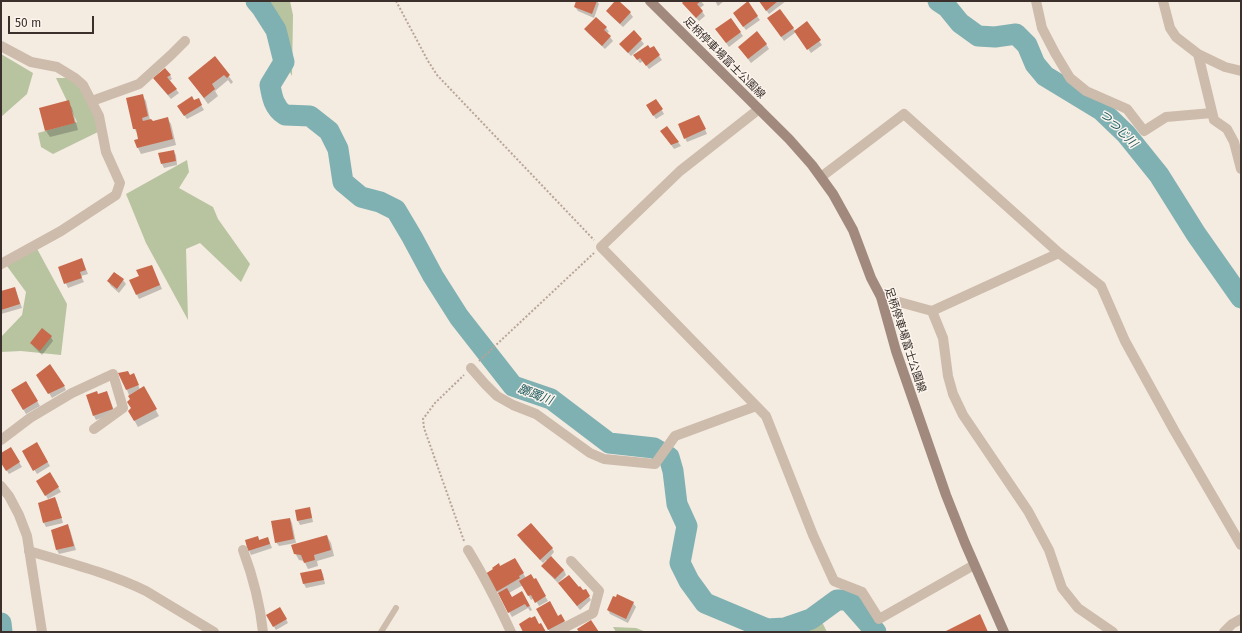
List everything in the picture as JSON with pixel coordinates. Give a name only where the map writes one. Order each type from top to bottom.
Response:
[{"type":"main road","name":"足柄停車場富士公園線","points":[[650,1],[789,139],[812,165],[833,194],[853,230],[871,278],[881,297],[896,351],[917,415],[951,509],[1004,632]]},
{"type":"street","points":[[1036,1],[1042,28],[1070,78],[1086,91],[1127,109],[1144,131],[1166,117],[1212,112]]},
{"type":"street","points":[[1163,1],[1170,28],[1176,37],[1198,54],[1225,67],[1241,71]]},
{"type":"street","points":[[92,101],[139,84],[185,41]]},
{"type":"street","points":[[1,46],[32,62],[57,67],[75,78],[83,85],[99,116],[106,152],[120,183],[116,195],[61,230],[1,264]]},
{"type":"street","points":[[1198,54],[1214,120],[1227,129],[1234,142],[1241,169]]},
{"type":"street","points":[[759,109],[680,171],[601,247],[766,416],[813,535],[834,581],[862,592],[878,619],[974,565]]},
{"type":"street","points":[[821,177],[904,114],[1059,253],[1101,286],[1125,341],[1174,430],[1241,544]]},
{"type":"street","points":[[881,297],[932,311],[1059,253]]},
{"type":"street","points":[[932,311],[943,338],[948,376],[953,394],[964,415],[1028,511],[1049,550],[1062,588],[1078,608],[1113,632]]},
{"type":"street","points":[[473,366],[485,384],[497,396],[513,405],[536,414],[590,453],[604,459],[655,464],[675,436],[756,406]]},
{"type":"street","points":[[1,440],[36,414],[72,393],[114,374],[123,408],[94,429]]},
{"type":"street","points":[[1,486],[9,496],[19,515],[27,536],[42,632]]},
{"type":"street","points":[[243,550],[254,583],[263,632]]},
{"type":"street","points":[[468,550],[511,632]]},
{"type":"street","points":[[29,551],[93,570],[135,585],[214,632]]},
{"type":"street","points":[[556,632],[593,613],[599,591],[571,561]]},
{"type":"street","points":[[1224,632],[1232,624],[1241,619]]},
{"type":"lane","points":[[381,632],[396,608]]},
{"type":"path","points":[[396,1],[437,75],[601,247],[473,366],[435,403],[423,419],[424,428],[459,530],[468,550]]},
{"type":"green space","points":[[252,1],[290,1],[293,15],[292,76]]},
{"type":"green space","points":[[1,54],[33,73],[27,94],[1,117]]},
{"type":"green space","points":[[56,78],[75,78],[90,103],[100,131],[53,154],[41,147],[38,133],[77,122]]},
{"type":"green space","points":[[187,160],[189,172],[179,188],[213,207],[218,219],[250,264],[241,282],[200,243],[186,249],[188,320],[146,243],[126,194]]},
{"type":"green space","points":[[35,245],[67,304],[61,355],[21,351],[1,352],[1,337],[22,315],[26,292],[4,262]]},
{"type":"green space","points":[[818,614],[827,632],[767,632],[787,616]]},
{"type":"green space","points":[[613,627],[636,628],[646,632],[616,632]]},
{"type":"building","points":[[576,1],[597,1],[592,14],[574,7]]},
{"type":"building","points":[[615,1],[619,1],[631,12],[620,24],[606,11]]},
{"type":"building","points":[[684,1],[701,1],[697,4],[703,11],[696,18],[682,3]]},
{"type":"building","points":[[748,1],[758,16],[743,27],[733,13]]},
{"type":"building","points":[[759,1],[778,1],[766,11]]},
{"type":"building","points":[[780,9],[794,28],[781,37],[767,18]]},
{"type":"building","points":[[596,17],[607,27],[604,30],[611,36],[602,46],[584,29]]},
{"type":"building","points":[[731,18],[741,32],[726,43],[715,29]]},
{"type":"building","points":[[807,21],[821,40],[807,50],[794,31]]},
{"type":"building","points":[[634,30],[642,39],[628,53],[619,44]]},
{"type":"building","points":[[757,31],[767,44],[748,59],[738,47]]},
{"type":"building","points":[[648,45],[650,48],[654,46],[660,55],[646,66],[640,58],[637,60],[633,55]]},
{"type":"building","points":[[215,56],[230,75],[227,78],[224,75],[212,84],[215,89],[204,98],[188,78]]},
{"type":"building","points":[[165,68],[171,75],[167,77],[177,89],[168,95],[153,78]]},
{"type":"building","points":[[143,94],[148,116],[142,118],[143,121],[151,119],[153,121],[168,117],[173,139],[137,148],[134,140],[138,139],[136,129],[133,129],[126,98]]},
{"type":"building","points":[[192,96],[194,100],[199,98],[202,105],[184,116],[177,106]]},
{"type":"building","points":[[656,99],[663,109],[653,116],[646,105]]},
{"type":"building","points":[[69,100],[75,123],[45,131],[39,108]]},
{"type":"building","points":[[699,115],[706,129],[684,139],[678,124]]},
{"type":"building","points":[[667,126],[679,142],[671,145],[660,131]]},
{"type":"building","points":[[174,150],[176,161],[161,164],[158,153]]},
{"type":"building","points":[[82,258],[86,270],[80,272],[82,278],[64,284],[58,267]]},
{"type":"building","points":[[152,265],[160,285],[136,295],[129,280],[139,276],[136,270]]},
{"type":"building","points":[[114,272],[124,279],[117,289],[107,281]]},
{"type":"building","points":[[15,287],[20,304],[1,310],[1,291]]},
{"type":"building","points":[[42,328],[52,336],[40,351],[30,343]]},
{"type":"building","points":[[50,364],[65,386],[48,394],[36,375]]},
{"type":"building","points":[[128,371],[130,375],[134,373],[139,385],[126,390],[118,373]]},
{"type":"building","points":[[26,381],[38,401],[23,410],[11,390]]},
{"type":"building","points":[[144,386],[157,409],[134,421],[128,411],[131,408],[127,402],[130,399],[128,396]]},
{"type":"building","points":[[97,391],[98,394],[107,391],[113,409],[93,416],[86,395]]},
{"type":"building","points":[[37,442],[48,462],[33,471],[22,451]]},
{"type":"building","points":[[11,447],[20,462],[6,471],[1,463],[1,453]]},
{"type":"building","points":[[50,472],[59,487],[45,496],[36,481]]},
{"type":"building","points":[[55,497],[62,518],[43,523],[38,503]]},
{"type":"building","points":[[310,507],[312,518],[297,521],[295,510]]},
{"type":"building","points":[[290,518],[294,539],[275,543],[271,521]]},
{"type":"building","points":[[531,523],[553,548],[540,560],[517,535]]},
{"type":"building","points":[[68,524],[74,546],[56,550],[51,530]]},
{"type":"building","points":[[327,535],[331,550],[314,555],[315,560],[304,563],[301,555],[294,554],[291,545]]},
{"type":"building","points":[[258,536],[259,540],[268,537],[270,544],[248,551],[245,540]]},
{"type":"building","points":[[551,556],[564,570],[555,579],[541,566]]},
{"type":"building","points":[[515,558],[524,573],[519,576],[520,578],[496,592],[485,574],[499,563],[500,566]]},
{"type":"building","points":[[321,569],[324,580],[303,584],[300,573]]},
{"type":"building","points":[[531,574],[534,579],[536,578],[546,596],[535,603],[531,595],[528,596],[519,581]]},
{"type":"building","points":[[569,575],[579,587],[580,586],[583,590],[586,589],[590,596],[577,606],[558,583]]},
{"type":"building","points":[[507,588],[512,597],[522,591],[530,606],[527,607],[525,604],[508,613],[498,593]]},
{"type":"building","points":[[617,594],[634,602],[626,619],[607,610],[613,596],[616,597]]},
{"type":"building","points":[[550,601],[558,616],[561,614],[565,621],[548,630],[536,609]]},
{"type":"building","points":[[280,607],[287,619],[273,627],[266,615]]},
{"type":"building","points":[[980,614],[988,632],[944,632]]},
{"type":"building","points":[[535,616],[539,624],[541,623],[546,632],[523,632],[519,624],[530,617]]},
{"type":"building","points":[[591,620],[599,632],[579,632],[577,629]]},
{"type":"waterway","name":"躑躅川","points":[[256,1],[276,30],[284,62],[270,85],[273,98],[278,109],[285,115],[310,116],[329,131],[338,149],[343,182],[361,197],[380,202],[396,210],[433,276],[459,317],[513,386],[551,399],[609,443],[654,448],[669,457],[673,471],[677,504],[687,526],[680,563],[689,581],[705,603],[767,629],[785,628],[811,619],[837,600],[848,600],[876,632]]},
{"type":"waterway","name":"つつじ川","points":[[938,1],[947,7],[960,23],[978,36],[995,37],[1016,34],[1027,45],[1035,64],[1045,76],[1101,110],[1126,134],[1159,175],[1196,234],[1241,298]]},
{"type":"waterway","points":[[1,623],[2,632]]}]
